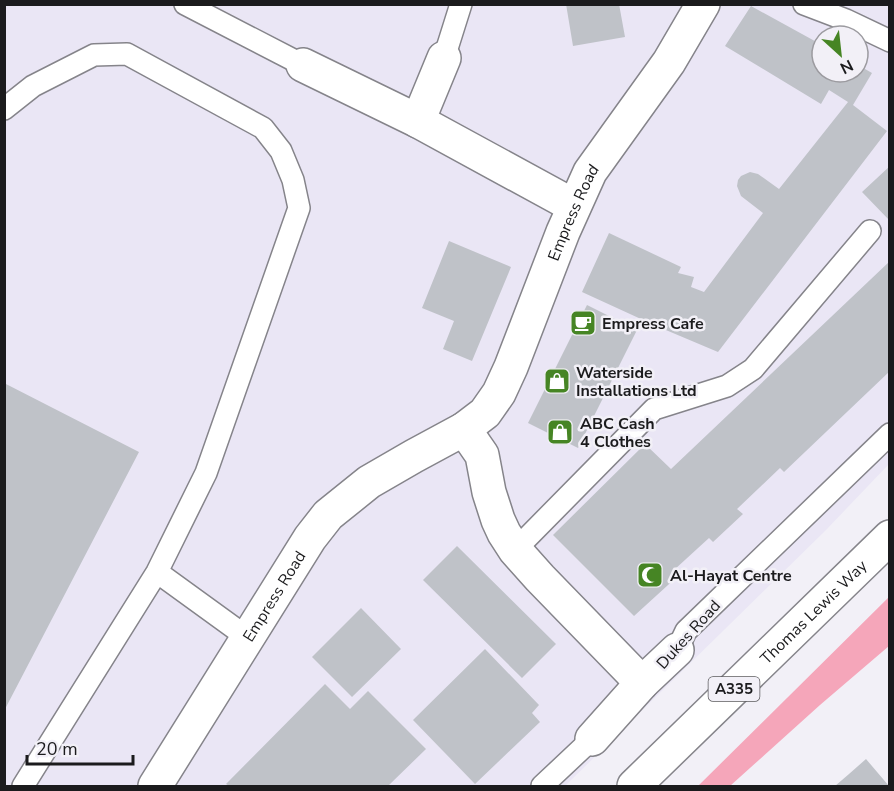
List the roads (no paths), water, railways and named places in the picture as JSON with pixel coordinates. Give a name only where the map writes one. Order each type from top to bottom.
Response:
[{"type":"street","name":"Empress Road","points":[[155,786],[310,538],[328,515],[369,482],[464,429],[485,413],[500,393],[574,206],[590,172],[669,62],[703,4]]},
{"type":"street","points":[[418,121],[444,58]]},
{"type":"street","points":[[303,65],[418,121],[574,206]]},
{"type":"street","points":[[464,429],[482,455],[489,492],[498,520],[515,550],[642,683]]},
{"type":"street","name":"Thomas Lewis Way","points":[[634,786],[890,537]]},
{"type":"street","name":"Dukes Road","points":[[592,739],[642,683],[677,650]]},
{"type":"lane","points":[[185,4],[303,65]]},
{"type":"lane","points":[[444,58],[461,4]]},
{"type":"lane","points":[[804,4],[849,12],[890,41]]},
{"type":"lane","points":[[4,109],[33,86],[94,55],[127,54],[263,128],[281,151],[293,180],[298,208],[206,473],[157,573],[22,786]]},
{"type":"lane","points":[[515,550],[654,409],[727,386],[753,369],[870,231]]},
{"type":"lane","name":"Dukes Road","points":[[677,650],[687,631],[890,434]]},
{"type":"lane","points":[[157,573],[248,638]]},
{"type":"lane","name":"Dukes Road","points":[[542,786],[592,739]]},
{"type":"place","name":"Empress Cafe","points":[[583,323]]},
{"type":"place","name":"Waterside Installations Ltd","points":[[557,381]]},
{"type":"place","name":"ABC Cash 4 Clothes","points":[[560,432]]},
{"type":"place","name":"Al-Hayat Centre","points":[[650,575]]}]
